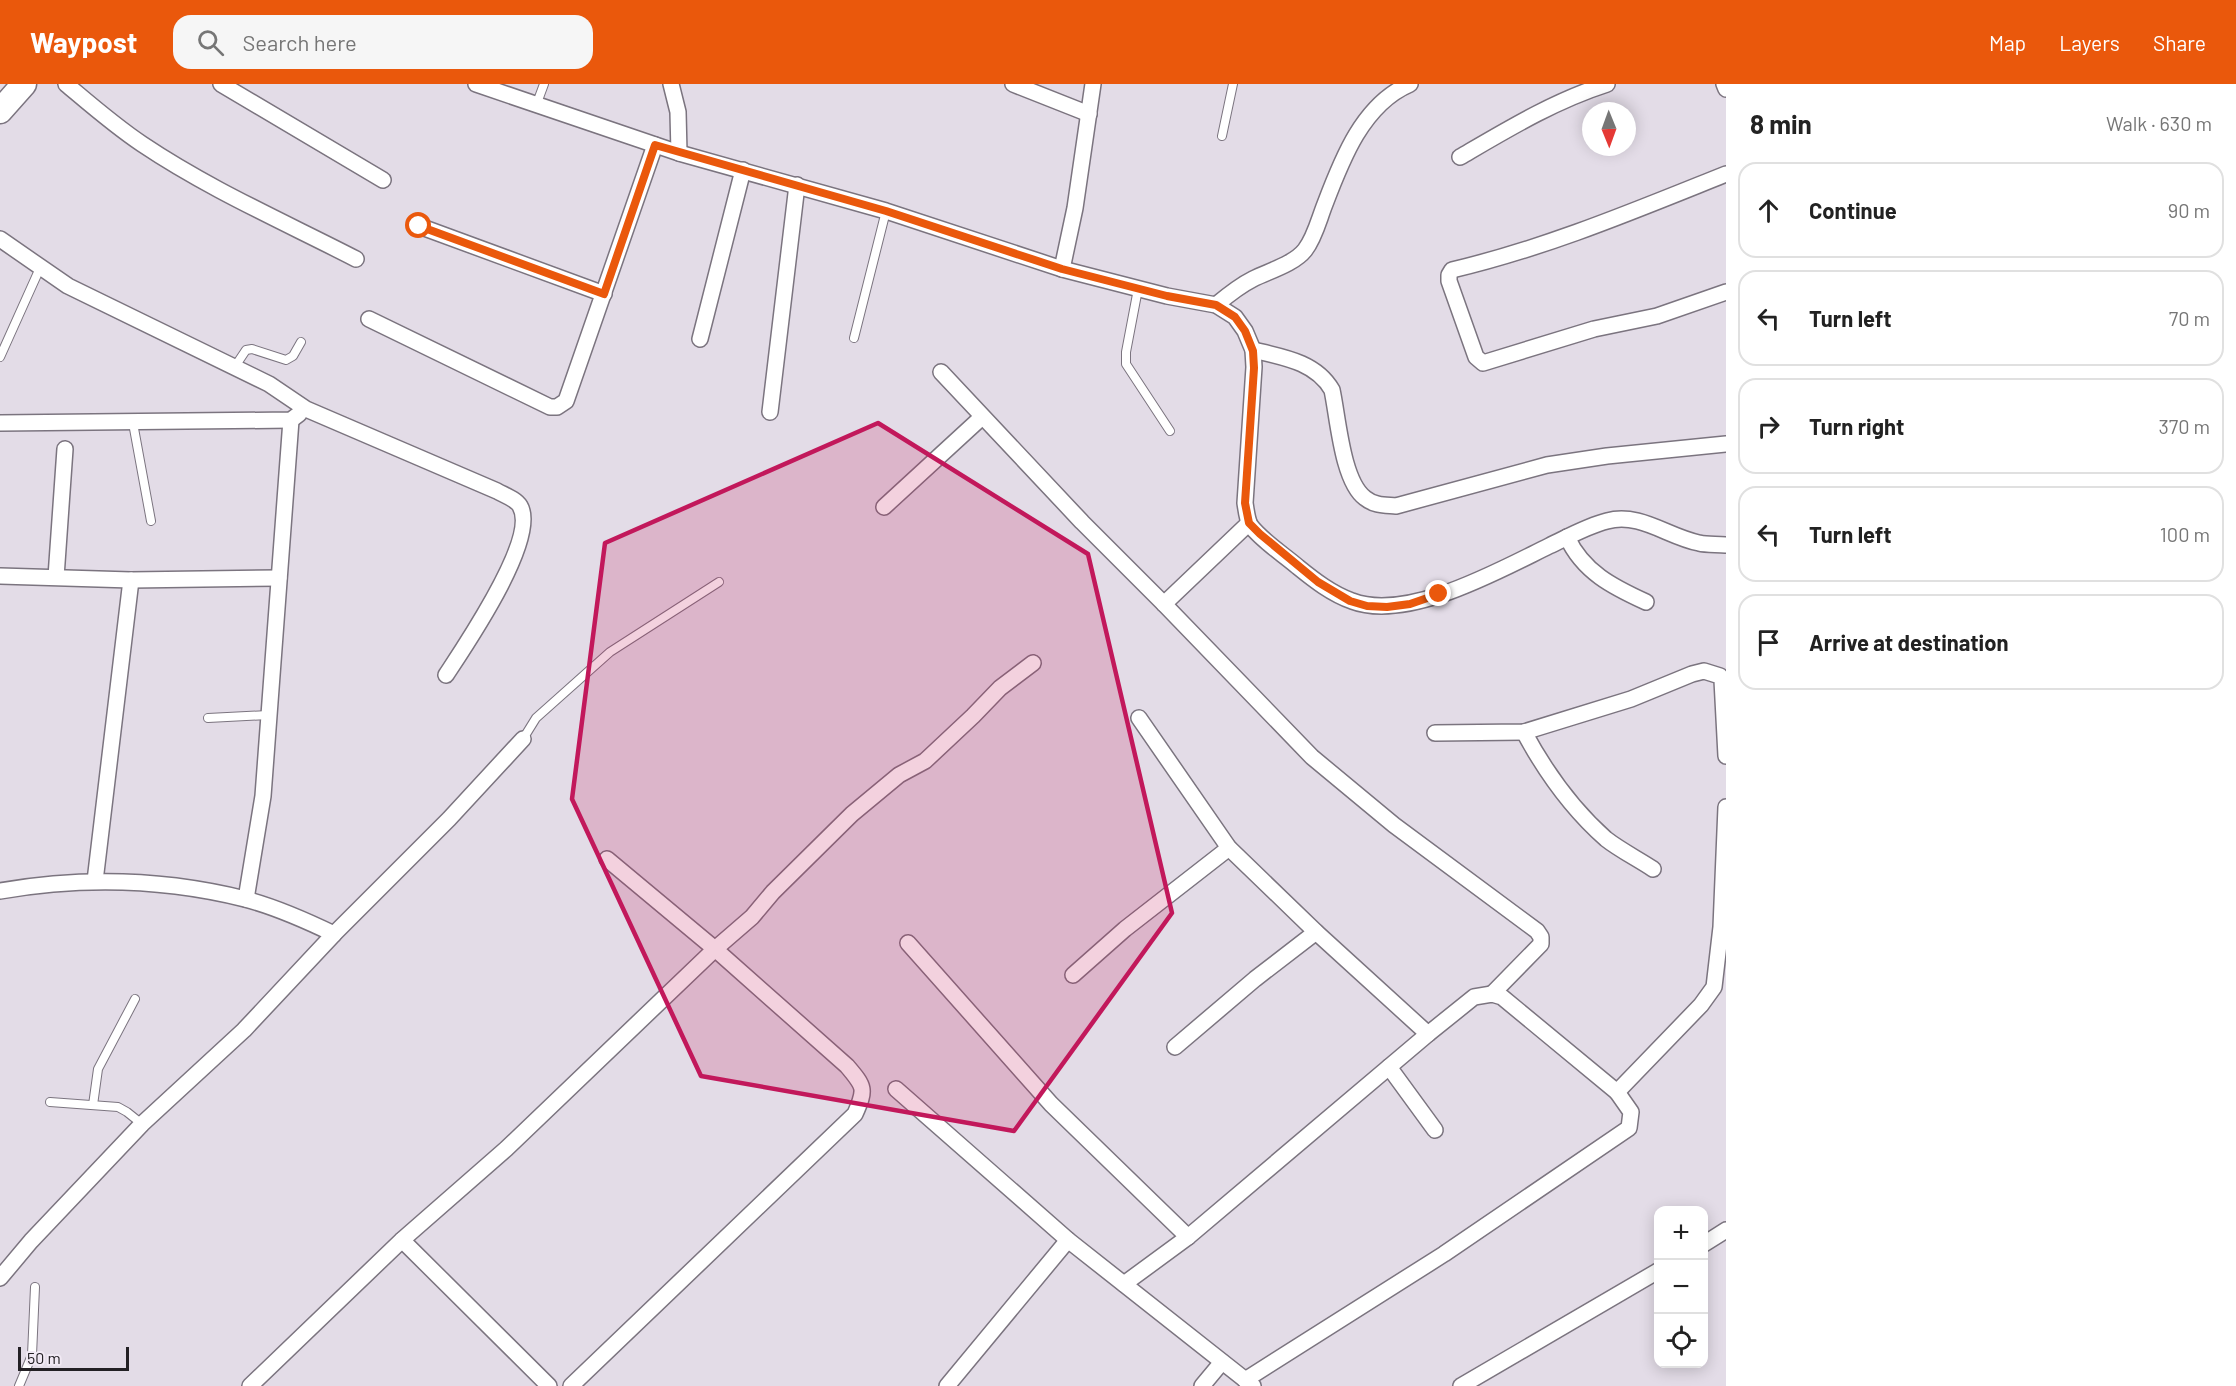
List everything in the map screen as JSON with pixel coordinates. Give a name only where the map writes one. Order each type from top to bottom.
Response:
[{"type":"main road","points":[[0,87],[3,84]]},
{"type":"main road","points":[[0,111],[24,84]]},
{"type":"street","points":[[66,84],[99,112],[143,144],[225,192],[356,259]]},
{"type":"street","points":[[221,84],[383,180]]},
{"type":"street","points":[[476,84],[679,153],[886,211],[1062,269],[1138,289],[1216,305],[1235,317],[1245,331],[1253,351],[1254,368],[1245,503],[1249,523],[1318,582],[1350,601],[1367,606],[1387,607],[1410,604],[1484,577],[1609,520],[1628,519],[1649,524],[1700,544],[1726,545]]},
{"type":"street","points":[[671,84],[678,112],[679,153]]},
{"type":"street","points":[[1013,84],[1089,114]]},
{"type":"street","points":[[1062,269],[1075,208],[1093,84]]},
{"type":"street","points":[[1460,157],[1529,117],[1578,93],[1607,84]]},
{"type":"street","points":[[1724,84],[1726,89]]},
{"type":"street","points":[[1216,305],[1233,290],[1304,252],[1312,238],[1343,158],[1372,112],[1398,86]]},
{"type":"street","points":[[369,319],[550,407],[557,407],[566,400],[655,145]]},
{"type":"street","points":[[700,339],[744,170]]},
{"type":"street","points":[[1726,174],[1499,259],[1452,270],[1449,275],[1449,281],[1476,357],[1483,363],[1594,329],[1657,316],[1726,292]]},
{"type":"street","points":[[770,412],[797,185]]},
{"type":"street","points":[[419,226],[604,294]]},
{"type":"street","points":[[0,239],[40,268],[88,297],[269,384],[306,409],[516,501],[521,506],[523,515],[521,539],[497,594],[446,675]]},
{"type":"street","points":[[1253,351],[1295,360],[1326,380],[1332,390],[1344,461],[1362,496],[1378,505],[1396,506],[1546,465],[1607,456],[1726,444]]},
{"type":"street","points":[[941,372],[1082,522],[1164,603],[1312,757],[1394,825],[1537,931],[1541,937],[1541,944],[1492,994]]},
{"type":"street","points":[[0,423],[291,420],[306,409]]},
{"type":"street","points":[[884,507],[982,417]]},
{"type":"street","points":[[246,899],[263,796],[291,420]]},
{"type":"street","points":[[56,577],[65,449]]},
{"type":"street","points":[[1164,603],[1249,523]]},
{"type":"street","points":[[1568,537],[1575,554],[1594,573],[1617,590],[1646,602]]},
{"type":"street","points":[[0,576],[131,580],[279,578]]},
{"type":"street","points":[[95,881],[131,580]]},
{"type":"street","points":[[250,1386],[402,1240],[506,1149],[715,949],[752,917],[773,892],[852,814],[899,775],[924,761],[974,716],[1000,688],[1033,663]]},
{"type":"street","points":[[1435,733],[1524,732],[1612,705],[1704,671],[1720,676],[1722,680],[1726,756]]},
{"type":"street","points":[[1139,718],[1228,848],[1428,1034]]},
{"type":"street","points":[[1524,732],[1539,761],[1569,800],[1607,839],[1653,868]]},
{"type":"street","points":[[0,1278],[31,1241],[142,1124],[244,1030],[334,934],[449,819],[523,739]]},
{"type":"street","points":[[1617,1092],[1701,1005],[1713,987],[1721,927],[1726,807]]},
{"type":"street","points":[[1073,975],[1125,929],[1228,848]]},
{"type":"street","points":[[571,1386],[855,1114],[863,1096],[860,1082],[847,1066],[715,949],[608,859]]},
{"type":"street","points":[[0,891],[40,884],[95,881],[191,887],[246,899],[292,914],[334,934]]},
{"type":"street","points":[[1175,1047],[1255,979],[1316,932]]},
{"type":"street","points":[[908,943],[1051,1104],[1188,1237]]},
{"type":"street","points":[[896,1089],[1068,1239],[1124,1284],[1222,1362],[1249,1383],[1629,1128],[1631,1112],[1617,1092],[1502,997],[1492,994],[1474,997],[1188,1237],[1124,1284]]},
{"type":"street","points":[[1389,1067],[1435,1130]]},
{"type":"street","points":[[1708,1241],[1726,1230]]},
{"type":"street","points":[[947,1386],[1068,1239]]},
{"type":"street","points":[[402,1240],[549,1386]]},
{"type":"street","points":[[1461,1386],[1654,1274]]},
{"type":"street","points":[[1203,1386],[1222,1362]]},
{"type":"lane","points":[[537,104],[544,84]]},
{"type":"lane","points":[[1221,136],[1233,84]]},
{"type":"lane","points":[[854,338],[886,211]]},
{"type":"lane","points":[[0,357],[40,268]]},
{"type":"lane","points":[[1138,289],[1126,363],[1170,430]]},
{"type":"lane","points":[[234,368],[246,350],[252,349],[286,360],[293,356],[301,342]]},
{"type":"lane","points":[[133,423],[151,521]]},
{"type":"lane","points":[[523,739],[536,718],[610,652],[719,582]]},
{"type":"lane","points":[[208,718],[268,715]]},
{"type":"lane","points":[[93,1105],[98,1069],[135,999]]},
{"type":"lane","points":[[50,1102],[122,1109],[142,1124]]},
{"type":"lane","points":[[19,1386],[32,1355],[35,1287]]},
{"type":"highlighted area","points":[[878,423],[1088,554],[1172,913],[1014,1131],[701,1076],[572,799],[605,543]]},
{"type":"route","points":[[419,226],[604,294],[655,145],[886,211],[1062,269],[1167,296],[1216,305],[1235,317],[1245,331],[1253,351],[1254,368],[1245,503],[1249,523],[1318,582],[1350,601],[1367,606],[1387,607],[1410,604],[1439,594]]}]
